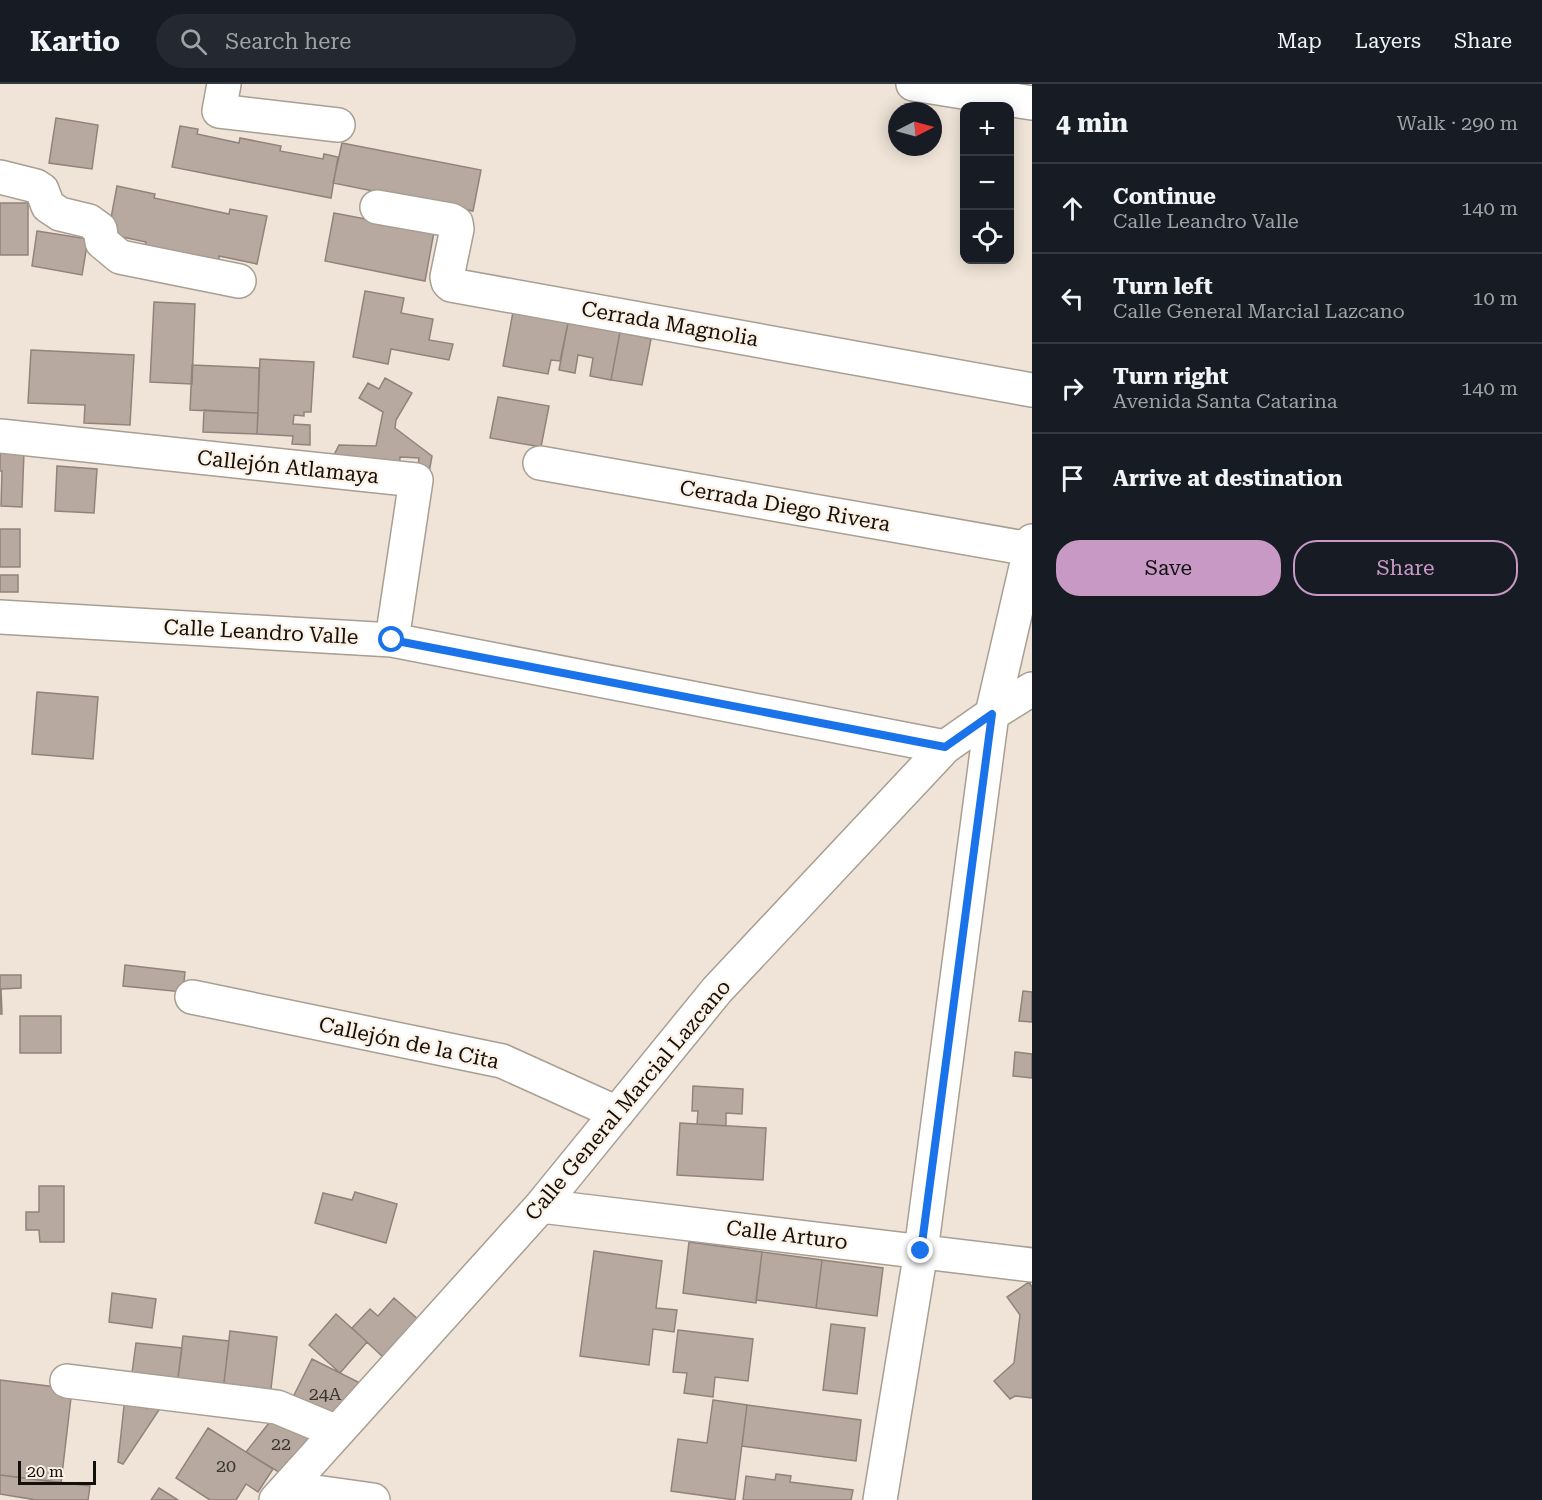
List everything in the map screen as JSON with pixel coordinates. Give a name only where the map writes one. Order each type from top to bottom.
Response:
[{"type":"street","points":[[224,84],[219,111],[338,125]]},
{"type":"street","points":[[913,84],[1032,103]]},
{"type":"street","points":[[0,177],[36,186],[42,190],[48,206],[60,214],[89,221],[100,229],[102,243],[120,257],[239,281]]},
{"type":"street","name":"Cerrada Magnolia","points":[[377,207],[451,220],[456,223],[457,229],[447,277],[448,282],[452,285],[1032,390]]},
{"type":"street","name":"Callejón Atlamaya","points":[[0,436],[416,480],[392,640]]},
{"type":"street","name":"Cerrada Diego Rivera","points":[[540,463],[1031,545]]},
{"type":"street","points":[[880,1500],[921,1251],[992,714],[1031,545]]},
{"type":"street","name":"Calle Leandro Valle","points":[[0,617],[392,640],[945,747]]},
{"type":"street","points":[[992,714],[1032,689]]},
{"type":"street","name":"Calle General Marcial Lazcano","points":[[281,1494],[541,1206],[717,990],[945,747],[992,714]]},
{"type":"street","name":"Callejón de la Cita","points":[[192,997],[502,1061],[617,1113]]},
{"type":"street","name":"Calle Arturo","points":[[541,1206],[1032,1265]]},
{"type":"street","points":[[67,1381],[277,1407],[337,1432]]},
{"type":"street","points":[[281,1494],[374,1500]]},
{"type":"building","points":[[56,118],[98,125],[92,169],[49,163]]},
{"type":"building","points":[[180,126],[198,129],[197,134],[239,143],[240,138],[281,146],[280,151],[323,159],[324,154],[338,157],[331,198],[172,167]]},
{"type":"building","points":[[342,143],[481,170],[473,211],[333,183]]},
{"type":"building","points":[[117,186],[155,194],[154,198],[229,214],[230,209],[267,216],[257,264],[219,256],[219,260],[145,245],[146,242],[108,234]]},
{"type":"building","points":[[0,203],[28,203],[28,255],[0,255]]},
{"type":"building","points":[[334,213],[434,232],[425,281],[325,261]]},
{"type":"building","points":[[37,231],[88,239],[82,275],[32,266]]},
{"type":"building","points":[[365,291],[404,298],[401,313],[433,319],[429,340],[453,344],[449,360],[391,349],[388,364],[353,357]]},
{"type":"building","points":[[154,302],[195,304],[192,384],[150,382]]},
{"type":"building","points":[[513,312],[568,323],[560,361],[551,360],[548,374],[503,366]]},
{"type":"building","points":[[568,323],[620,332],[611,380],[590,376],[593,358],[578,355],[575,373],[559,370]]},
{"type":"building","points":[[620,332],[651,339],[642,385],[611,380]]},
{"type":"building","points":[[31,350],[134,355],[130,425],[84,423],[85,405],[28,403]]},
{"type":"building","points":[[260,359],[314,362],[311,412],[304,412],[304,416],[294,415],[293,424],[310,425],[310,445],[292,444],[293,436],[257,434]]},
{"type":"building","points":[[192,365],[259,368],[258,413],[190,410]]},
{"type":"building","points":[[385,378],[412,393],[396,420],[395,428],[432,456],[429,473],[417,472],[419,458],[400,457],[399,472],[332,459],[339,445],[376,446],[383,412],[359,398],[368,383],[379,389]]},
{"type":"building","points":[[498,397],[549,406],[541,447],[490,438]]},
{"type":"building","points":[[204,410],[258,413],[257,434],[203,432]]},
{"type":"building","points":[[0,451],[24,451],[22,507],[1,506]]},
{"type":"building","points":[[57,466],[97,469],[94,513],[55,511]]},
{"type":"building","points":[[0,529],[20,529],[20,567],[0,567]]},
{"type":"building","points":[[0,575],[18,575],[18,592],[0,592]]},
{"type":"building","points":[[37,692],[98,697],[93,759],[32,754]]},
{"type":"building","points":[[125,965],[185,972],[183,992],[123,986]]},
{"type":"building","points":[[0,975],[21,975],[21,988],[1,989],[2,1014],[0,1014]]},
{"type":"building","points":[[1023,991],[1032,992],[1032,1022],[1019,1021]]},
{"type":"building","points":[[20,1016],[61,1016],[61,1053],[20,1053]]},
{"type":"building","points":[[1015,1052],[1032,1054],[1032,1078],[1013,1076]]},
{"type":"building","points":[[693,1086],[743,1089],[742,1114],[726,1113],[726,1126],[697,1124],[698,1111],[692,1111]]},
{"type":"building","points":[[680,1123],[766,1128],[763,1180],[677,1175]]},
{"type":"building","points":[[39,1186],[64,1186],[64,1242],[40,1242],[39,1230],[26,1230],[26,1212],[39,1212]]},
{"type":"building","points":[[355,1192],[397,1204],[386,1243],[315,1223],[323,1193],[352,1200]]},
{"type":"building","points":[[689,1242],[762,1252],[756,1303],[683,1293]]},
{"type":"building","points":[[594,1251],[662,1261],[656,1308],[677,1310],[674,1332],[653,1329],[649,1365],[580,1356]]},
{"type":"building","points":[[762,1252],[822,1260],[816,1308],[756,1300]]},
{"type":"building","points":[[822,1260],[883,1268],[877,1316],[816,1308]]},
{"type":"building","points":[[1029,1282],[1032,1287],[1032,1398],[1015,1396],[1010,1399],[994,1381],[1014,1363],[1020,1315],[1007,1297]]},
{"type":"building","points":[[112,1293],[156,1299],[152,1328],[109,1322]]},
{"type":"building","points":[[394,1298],[419,1320],[385,1359],[352,1328],[370,1309],[378,1316]]},
{"type":"building","points":[[336,1314],[367,1342],[340,1373],[309,1345]]},
{"type":"building","points":[[831,1324],[865,1328],[857,1394],[823,1390]]},
{"type":"building","points":[[678,1330],[753,1339],[748,1381],[715,1377],[713,1397],[684,1393],[687,1373],[673,1372]]},
{"type":"building","points":[[230,1331],[277,1337],[270,1397],[223,1391]]},
{"type":"building","points":[[183,1336],[229,1341],[223,1391],[177,1386]]},
{"type":"building","points":[[136,1343],[182,1348],[177,1386],[131,1380]]},
{"type":"building","points":[[312,1359],[362,1384],[333,1419],[291,1401]]},
{"type":"building","points":[[0,1380],[72,1389],[61,1483],[0,1475]]},
{"type":"building","points":[[125,1397],[147,1409],[150,1404],[159,1410],[123,1464],[118,1462]]},
{"type":"building","points":[[713,1400],[747,1405],[735,1500],[671,1491],[678,1439],[707,1443]]},
{"type":"building","points":[[747,1405],[861,1420],[856,1461],[742,1446]]},
{"type":"building","points":[[273,1418],[318,1434],[282,1474],[246,1452]]},
{"type":"building","points":[[208,1428],[273,1469],[258,1492],[246,1484],[236,1500],[210,1500],[176,1478]]},
{"type":"building","points":[[776,1474],[791,1476],[790,1482],[853,1490],[851,1500],[743,1500],[746,1476],[775,1480]]},
{"type":"building","points":[[0,1475],[90,1486],[88,1500],[36,1500],[0,1494]]},
{"type":"building","points":[[159,1488],[178,1500],[151,1500]]},
{"type":"route","points":[[392,640],[945,747],[992,714],[921,1251]]}]
